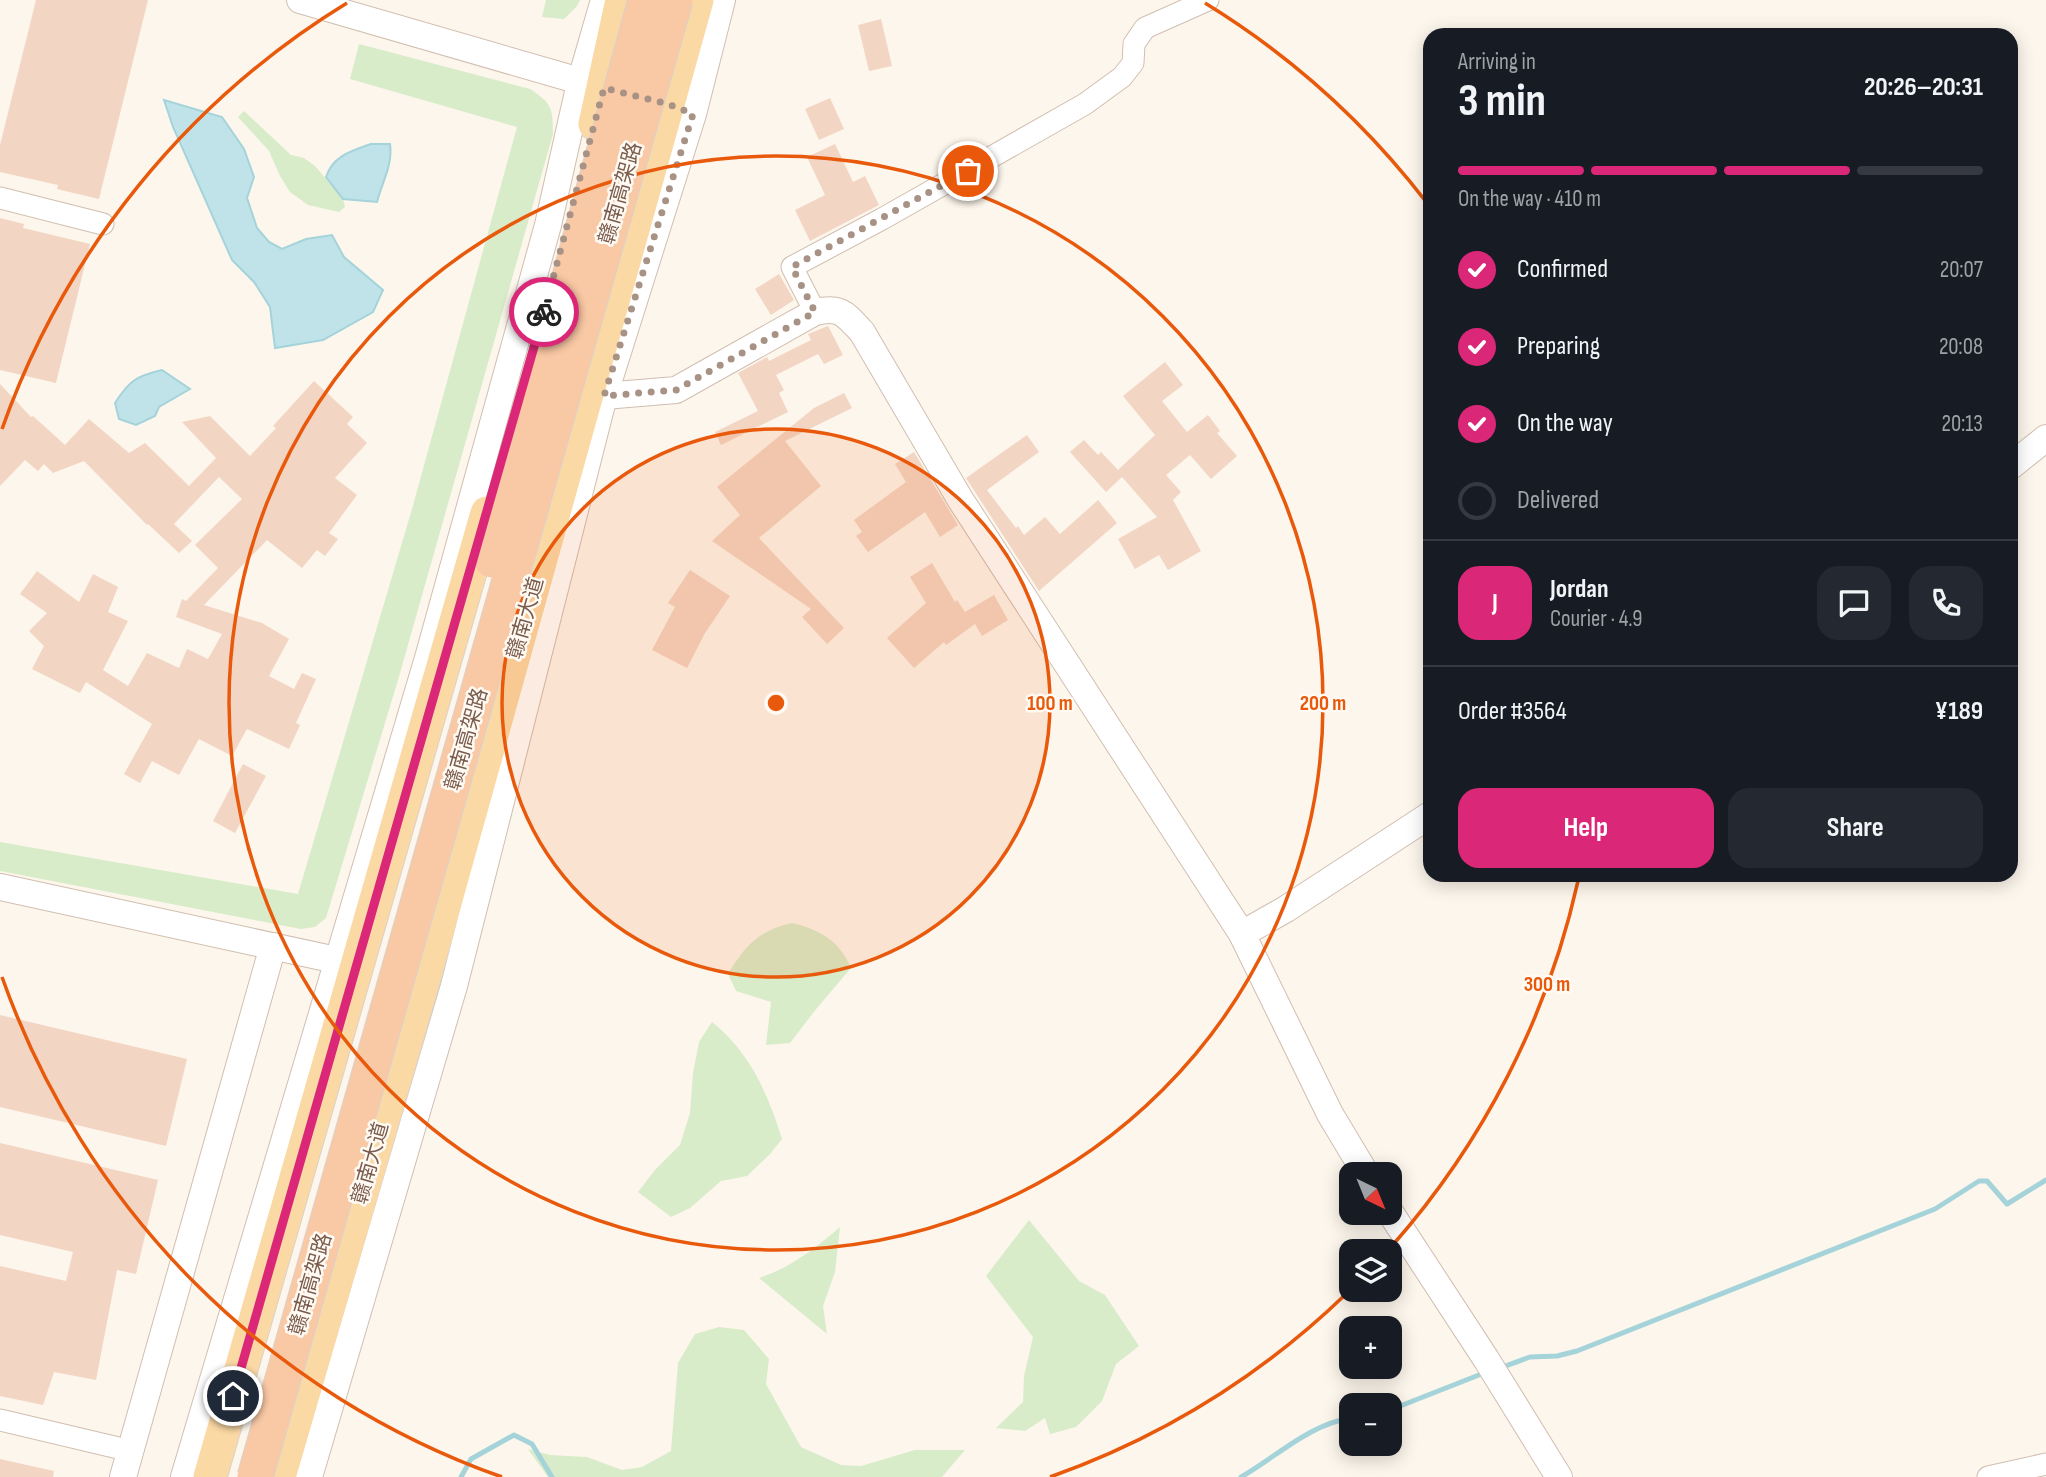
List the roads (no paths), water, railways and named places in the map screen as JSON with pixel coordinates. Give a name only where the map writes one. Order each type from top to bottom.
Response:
[{"type":"highway","name":"赣南高架路","points":[[234,1477],[412,847],[623,3]]},
{"type":"highway","name":"赣南高架路","points":[[256,1477],[687,10]]},
{"type":"main road","points":[[210,1477],[497,481],[578,187],[592,85],[623,3],[687,10]]},
{"type":"main road","name":"赣南大道","points":[[279,1477],[426,971],[642,202],[680,109],[687,10]]},
{"type":"main road","points":[[578,187],[642,202]]},
{"type":"street","points":[[300,0],[680,109]]},
{"type":"street","points":[[309,1477],[454,986],[680,109],[722,0]]},
{"type":"street","points":[[815,312],[792,267],[1085,104],[1122,77],[1133,63],[1134,44],[1145,28],[1208,0]]},
{"type":"street","points":[[184,1477],[428,658],[544,239],[592,85]]},
{"type":"street","points":[[0,198],[103,224]]},
{"type":"street","points":[[604,396],[676,390],[815,312],[832,308],[844,313],[862,332],[960,499],[1242,934],[1330,1114],[1359,1162]]},
{"type":"street","points":[[2018,460],[2046,438]]},
{"type":"street","points":[[1242,934],[1286,909],[1423,820]]},
{"type":"street","points":[[0,887],[336,960]]},
{"type":"street","points":[[123,1477],[273,946]]},
{"type":"street","points":[[1398,1225],[1559,1477]]},
{"type":"street","points":[[0,1420],[131,1451]]},
{"type":"street","points":[[1988,1477],[2046,1464]]},
{"type":"water","points":[[164,100],[222,117],[244,149],[254,177],[247,198],[257,228],[269,242],[282,249],[306,239],[332,235],[344,257],[383,290],[373,312],[323,340],[275,348],[270,307],[254,282],[232,260],[173,127]]},
{"type":"water","points":[[371,144],[390,144],[391,152],[377,202],[343,199],[326,177],[329,170],[344,155]]},
{"type":"water","points":[[162,370],[190,389],[159,407],[155,416],[136,425],[119,419],[115,403],[125,389],[139,377]]},
{"type":"waterway","points":[[1500,1368],[1530,1357],[1557,1356],[1577,1351],[1935,1209],[1979,1181],[1987,1181],[2007,1204],[2046,1180]]},
{"type":"waterway","points":[[1402,1405],[1484,1373]]},
{"type":"waterway","points":[[1241,1477],[1307,1434],[1339,1420]]},
{"type":"waterway","points":[[461,1477],[471,1459],[514,1435],[532,1444],[552,1477]]}]
